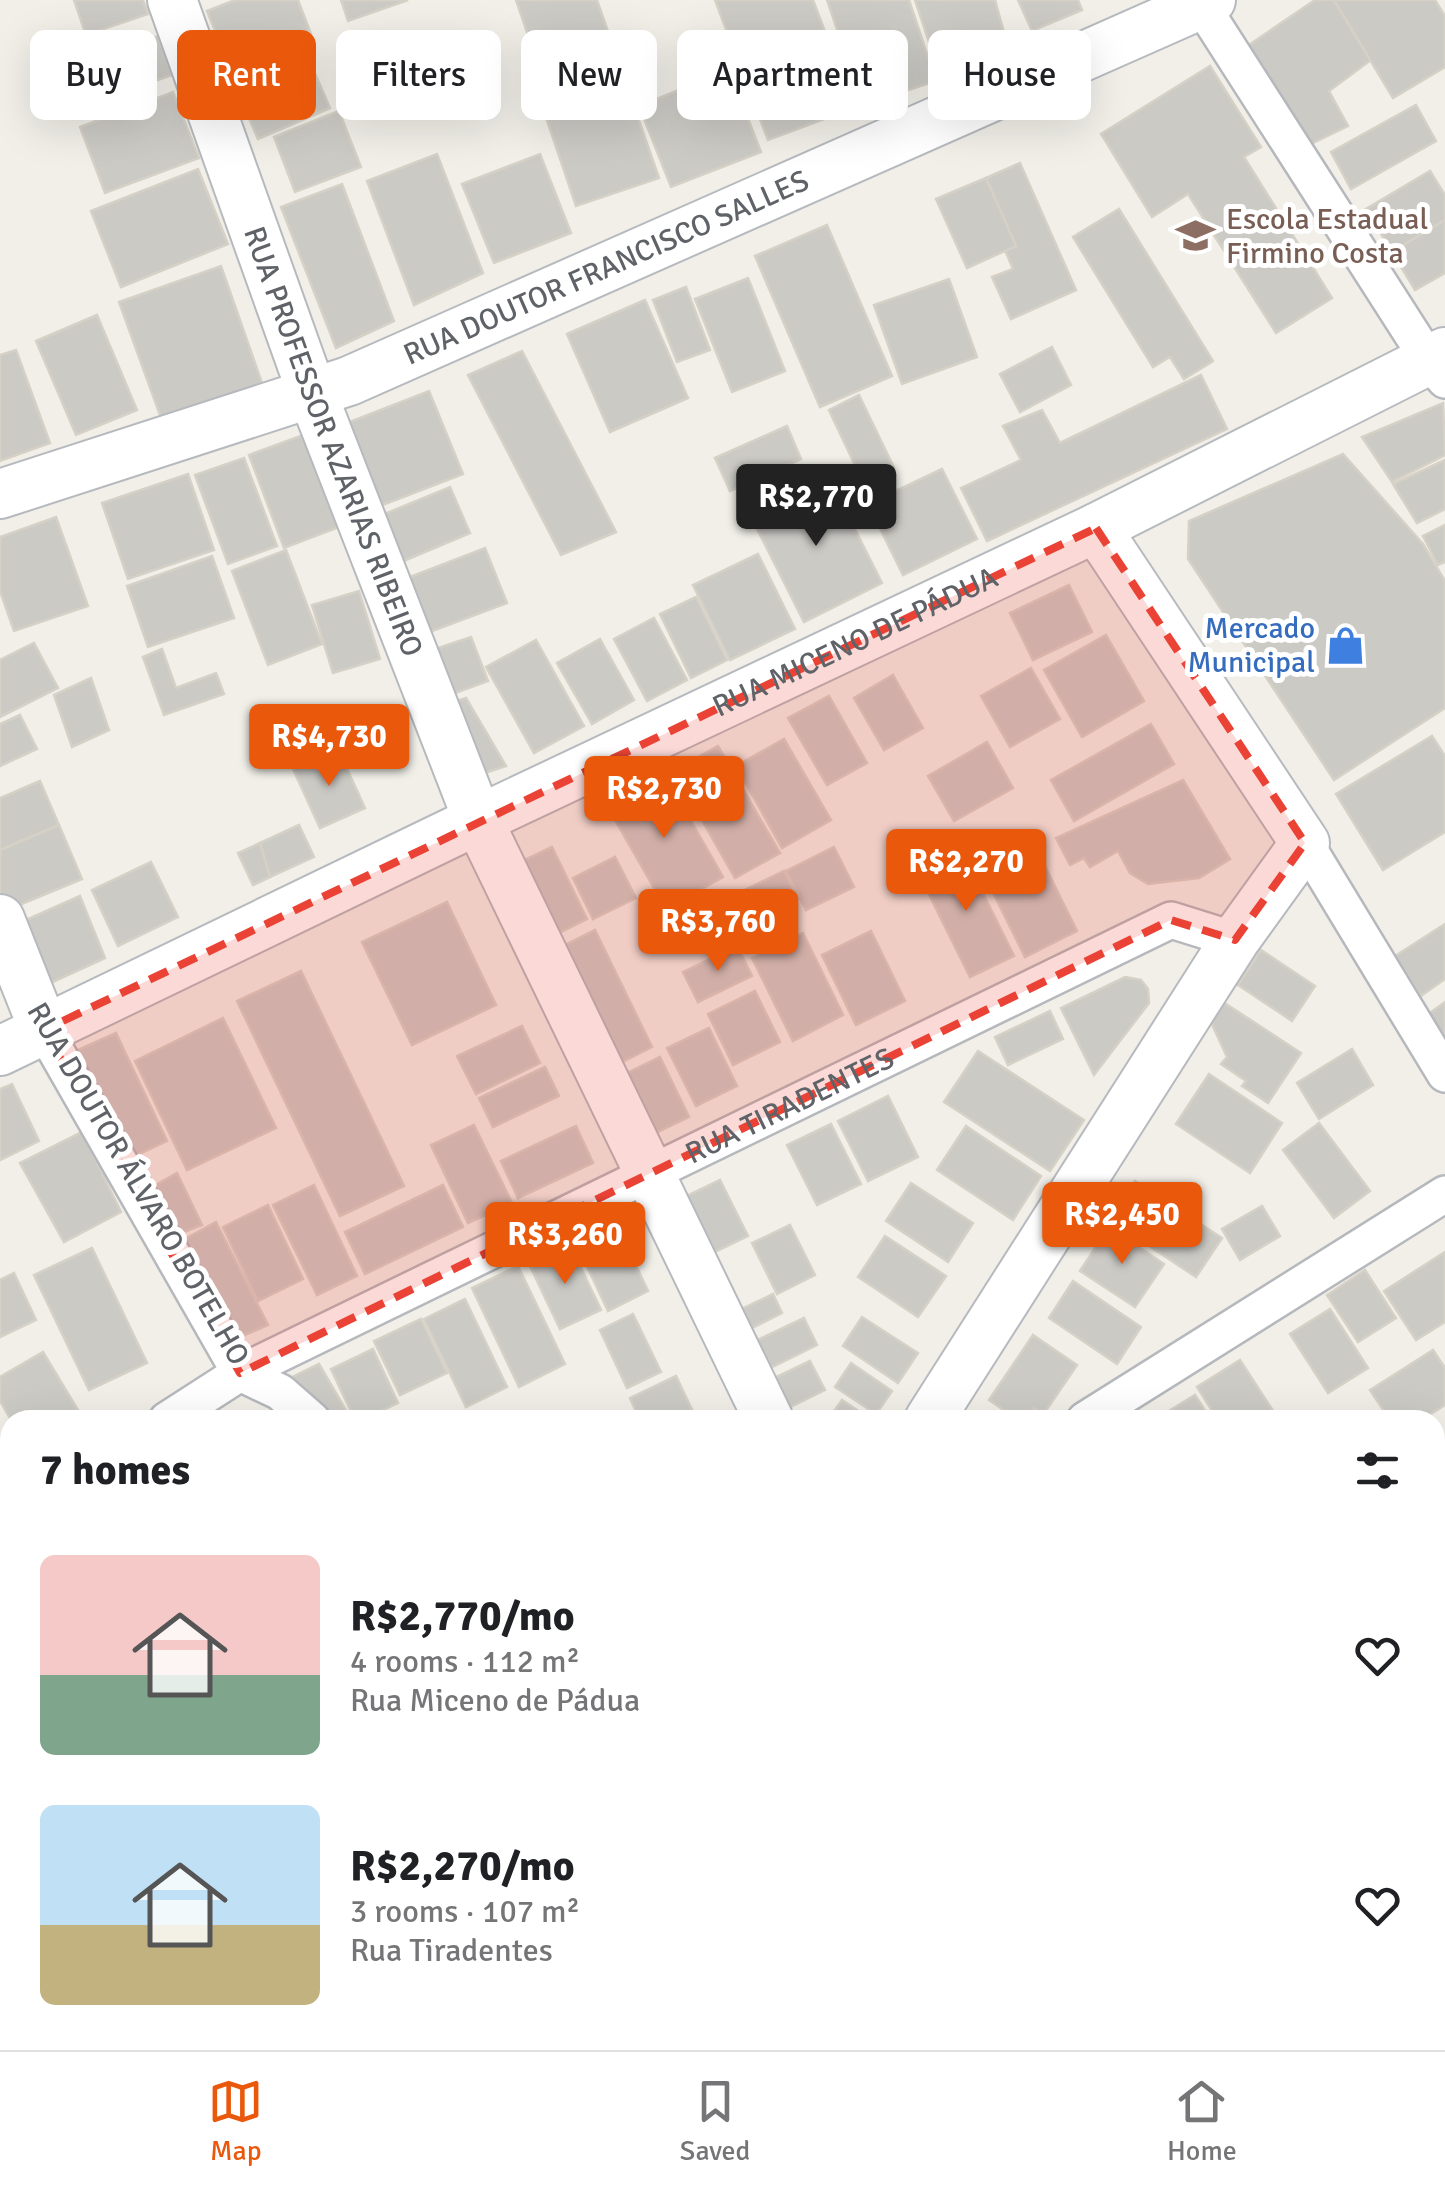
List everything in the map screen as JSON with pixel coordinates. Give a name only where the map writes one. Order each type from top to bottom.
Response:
[{"type":"main road","name":"RUA PROFESSOR AZARIAS RIBEIRO","points":[[172,0],[312,392],[478,820],[764,1410]]},
{"type":"main road","name":"RUA DOUTOR FRANCISCO SALLES","points":[[0,494],[349,380],[1203,2]]},
{"type":"main road","name":"RUA MICENO DE PÁDUA","points":[[0,1051],[1439,364]]},
{"type":"main road","points":[[935,1410],[1235,940],[1305,844],[1096,528]]},
{"type":"main road","name":"RUA DOUTOR ÁLVARO BOTELHO","points":[[0,919],[44,1030]]},
{"type":"street","points":[[1203,2],[1439,364]]},
{"type":"street","points":[[1305,844],[1445,1074]]},
{"type":"street","name":"RUA TIRADENTES","points":[[182,1410],[240,1373],[1170,920],[1235,940]]},
{"type":"street","name":"RUA DOUTOR ÁLVARO BOTELHO","points":[[44,1030],[240,1373],[280,1392],[301,1410]]},
{"type":"street","points":[[1101,1410],[1445,1194]]},
{"type":"highlighted area","points":[[1096,528],[1305,843],[1235,940],[1171,920],[240,1373],[44,1030]]},
{"type":"building","points":[[74,0],[143,0],[148,14],[101,30],[84,30]]},
{"type":"building","points":[[235,0],[298,0],[309,30],[215,30],[207,11]]},
{"type":"building","points":[[341,0],[408,0],[348,21]]},
{"type":"building","points":[[516,0],[597,0],[607,30],[526,30]]},
{"type":"building","points":[[715,0],[813,0],[824,30],[726,30]]},
{"type":"building","points":[[827,0],[909,0],[928,57],[928,84],[908,90],[908,30],[837,30]]},
{"type":"building","points":[[915,0],[995,0],[1003,30],[928,30],[928,39]]},
{"type":"building","points":[[1018,0],[1078,0],[1082,10],[1032,30]]},
{"type":"building","points":[[1315,0],[1334,0],[1371,60],[1329,91],[1348,126],[1305,147],[1243,49]]},
{"type":"building","points":[[1334,0],[1435,0],[1445,16],[1445,67],[1393,98]]},
{"type":"building","points":[[157,36],[172,75],[157,80]]},
{"type":"building","points":[[1210,66],[1261,147],[1244,157],[1332,298],[1276,333],[1188,194],[1152,217],[1101,134]]},
{"type":"building","points":[[316,76],[330,108],[316,114]]},
{"type":"building","points":[[677,91],[677,120],[749,120],[761,152],[671,187],[645,120],[657,120],[657,99]]},
{"type":"building","points":[[173,92],[177,120],[184,120],[199,158],[105,193],[80,127],[99,120],[157,120],[157,98]]},
{"type":"building","points":[[1416,105],[1436,141],[1351,189],[1331,152]]},
{"type":"building","points":[[336,112],[336,120],[343,120],[361,167],[295,192],[274,137]]},
{"type":"building","points":[[250,120],[302,120],[258,139]]},
{"type":"building","points":[[547,120],[639,120],[659,178],[576,206]]},
{"type":"building","points":[[760,120],[822,120],[768,140]]},
{"type":"building","points":[[437,154],[483,273],[414,305],[367,181]]},
{"type":"building","points":[[540,154],[571,233],[494,263],[462,184]]},
{"type":"building","points":[[1020,163],[1076,290],[1011,319],[992,277],[1013,269],[1005,250],[1016,246],[986,178]]},
{"type":"building","points":[[198,169],[228,244],[121,287],[91,211]]},
{"type":"building","points":[[1430,171],[1445,195],[1445,220],[1392,252],[1366,209]]},
{"type":"building","points":[[986,178],[1016,246],[967,268],[936,199]]},
{"type":"building","points":[[342,184],[394,321],[336,348],[281,207]]},
{"type":"building","points":[[1119,209],[1213,361],[1184,379],[1170,357],[1153,367],[1073,237]]},
{"type":"building","points":[[1445,220],[1445,273],[1415,290],[1392,252]]},
{"type":"building","points":[[827,225],[892,376],[820,407],[755,256]]},
{"type":"building","points":[[221,266],[262,383],[161,418],[119,302]]},
{"type":"building","points":[[748,278],[785,371],[732,392],[695,299]]},
{"type":"building","points":[[949,279],[977,357],[902,384],[874,305]]},
{"type":"building","points":[[686,287],[710,350],[677,362],[653,300]]},
{"type":"building","points":[[645,300],[688,398],[610,432],[567,334]]},
{"type":"building","points":[[97,315],[137,410],[76,435],[36,341]]},
{"type":"building","points":[[1052,347],[1071,385],[1020,412],[1000,374]]},
{"type":"building","points":[[16,350],[50,443],[0,461],[0,355]]},
{"type":"building","points":[[522,351],[616,532],[561,555],[468,375]]},
{"type":"building","points":[[1201,375],[1227,429],[987,541],[961,488],[1021,460],[1003,426],[1042,410],[1060,443]]},
{"type":"building","points":[[429,391],[463,474],[375,508],[342,425]]},
{"type":"building","points":[[859,395],[894,468],[863,482],[829,410]]},
{"type":"building","points":[[1443,403],[1445,455],[1392,482],[1362,437]]},
{"type":"building","points":[[787,426],[801,459],[730,491],[715,458]]},
{"type":"building","points":[[303,435],[339,527],[284,548],[249,455]]},
{"type":"building","name":"Mercado Municipal","points":[[1343,454],[1423,544],[1445,581],[1445,708],[1334,780],[1188,559],[1189,521]]},
{"type":"building","points":[[244,458],[277,546],[228,564],[195,475]]},
{"type":"building","points":[[1445,460],[1445,509],[1417,523],[1393,484]]},
{"type":"building","points":[[942,469],[977,539],[903,575],[868,504]]},
{"type":"building","points":[[188,474],[214,550],[128,579],[102,503]]},
{"type":"building","points":[[828,476],[882,583],[804,622],[750,515]]},
{"type":"building","points":[[450,487],[470,533],[394,565],[375,518]]},
{"type":"building","points":[[56,517],[88,606],[14,631],[0,591],[0,537]]},
{"type":"building","points":[[1445,525],[1445,562],[1438,565],[1423,536]]},
{"type":"building","points":[[485,548],[507,603],[419,636],[397,582]]},
{"type":"building","points":[[286,550],[322,644],[268,665],[232,571]]},
{"type":"building","points":[[758,554],[795,629],[730,660],[693,585]]},
{"type":"building","points":[[212,556],[234,618],[148,647],[127,586]]},
{"type":"building","points":[[1069,585],[1092,632],[1033,660],[1010,613]]},
{"type":"building","points":[[359,591],[380,659],[333,673],[312,605]]},
{"type":"building","points":[[696,597],[727,660],[691,678],[660,614]]},
{"type":"building","points":[[654,618],[687,680],[647,701],[614,639]]},
{"type":"building","points":[[1106,635],[1144,701],[1082,737],[1044,670]]},
{"type":"building","points":[[471,637],[488,681],[439,699],[423,653]]},
{"type":"building","points":[[600,639],[634,700],[592,724],[557,663]]},
{"type":"building","points":[[536,640],[584,726],[534,753],[486,667]]},
{"type":"building","points":[[34,643],[58,688],[0,717],[0,660]]},
{"type":"building","points":[[162,649],[176,688],[216,673],[224,694],[164,715],[143,657]]},
{"type":"building","points":[[1031,668],[1060,719],[1010,747],[981,696]]},
{"type":"building","points":[[893,675],[923,728],[884,750],[854,698]]},
{"type":"building","points":[[91,678],[109,730],[72,747],[54,695]]},
{"type":"building","points":[[829,696],[867,763],[827,785],[788,718]]},
{"type":"building","points":[[466,698],[506,766],[464,780],[438,707]]},
{"type":"building","points":[[20,715],[37,749],[0,766],[0,724]]},
{"type":"building","points":[[1151,724],[1174,764],[1074,821],[1051,780]]},
{"type":"building","points":[[1432,736],[1445,756],[1445,832],[1383,870],[1336,794]]},
{"type":"building","points":[[784,739],[831,820],[782,848],[736,766]]},
{"type":"building","points":[[987,742],[1013,788],[954,821],[928,776]]},
{"type":"building","points":[[718,746],[780,853],[735,878],[674,771]]},
{"type":"building","points":[[338,749],[365,808],[320,828],[293,769]]},
{"type":"building","points":[[663,772],[723,877],[666,909],[606,804]]},
{"type":"building","points":[[1183,780],[1230,859],[1199,878],[1148,884],[1130,873],[1118,851],[1090,867],[1084,858],[1070,865],[1056,838]]},
{"type":"building","points":[[40,781],[59,825],[0,850],[0,798]]},
{"type":"building","points":[[59,825],[82,879],[7,910],[0,892],[0,850]]},
{"type":"building","points":[[299,825],[314,857],[270,877],[260,843]]},
{"type":"building","points":[[260,843],[270,877],[253,885],[238,853]]},
{"type":"building","points":[[1035,846],[1077,931],[1025,957],[983,872]]},
{"type":"building","points":[[552,847],[587,919],[549,938],[514,865]]},
{"type":"building","points":[[834,847],[854,887],[806,910],[786,871]]},
{"type":"building","points":[[962,851],[1014,956],[970,977],[918,872]]},
{"type":"building","points":[[615,857],[636,898],[593,919],[573,878]]},
{"type":"building","points":[[151,862],[178,917],[118,946],[92,890]]},
{"type":"building","points":[[784,871],[798,899],[731,930],[718,903]]},
{"type":"building","points":[[80,896],[105,958],[33,991],[8,928]]},
{"type":"building","points":[[447,902],[496,1005],[412,1045],[362,942]]},
{"type":"building","points":[[1445,924],[1445,979],[1421,996],[1395,956]]},
{"type":"building","points":[[595,930],[652,1047],[610,1068],[553,951]]},
{"type":"building","points":[[871,931],[905,1001],[856,1025],[822,955]]},
{"type":"building","points":[[803,933],[843,1015],[793,1041],[752,958]]},
{"type":"building","points":[[737,946],[752,976],[698,1002],[683,972]]},
{"type":"building","points":[[1261,950],[1315,986],[1292,1021],[1238,985]]},
{"type":"building","points":[[301,971],[404,1186],[340,1216],[237,1001]]},
{"type":"building","points":[[1125,977],[1141,980],[1148,989],[1149,1003],[1094,1075],[1061,1008]]},
{"type":"building","points":[[755,991],[780,1042],[733,1065],[708,1014]]},
{"type":"building","points":[[1223,1002],[1301,1053],[1268,1103],[1242,1086],[1246,1081],[1221,1064],[1227,1057],[1211,1022]]},
{"type":"building","points":[[1445,1002],[1445,1044],[1423,1018]]},
{"type":"building","points":[[1050,1011],[1063,1039],[1008,1065],[995,1037]]},
{"type":"building","points":[[223,1018],[276,1128],[187,1170],[135,1061]]},
{"type":"building","points":[[522,1026],[540,1063],[476,1094],[457,1056]]},
{"type":"building","points":[[709,1028],[737,1086],[696,1106],[667,1048]]},
{"type":"building","points":[[116,1033],[167,1141],[126,1160],[73,1052]]},
{"type":"building","points":[[1352,1049],[1373,1085],[1319,1119],[1297,1083]]},
{"type":"building","points":[[978,1051],[1084,1120],[1050,1171],[944,1102]]},
{"type":"building","points":[[660,1057],[689,1117],[645,1138],[615,1079]]},
{"type":"building","points":[[545,1067],[559,1096],[493,1127],[479,1098]]},
{"type":"building","points":[[1209,1074],[1282,1123],[1250,1173],[1176,1124]]},
{"type":"building","points":[[12,1084],[39,1141],[0,1160],[0,1089]]},
{"type":"building","points":[[888,1096],[918,1157],[868,1181],[838,1121]]},
{"type":"building","points":[[1319,1123],[1370,1191],[1334,1218],[1283,1150]]},
{"type":"building","points":[[831,1124],[861,1184],[817,1205],[787,1145]]},
{"type":"building","points":[[474,1125],[512,1203],[468,1223],[431,1145]]},
{"type":"building","points":[[576,1126],[593,1163],[518,1198],[501,1161]]},
{"type":"building","points":[[966,1126],[1041,1176],[1013,1220],[937,1170]]},
{"type":"building","points":[[82,1132],[121,1212],[64,1242],[20,1163]]},
{"type":"building","points":[[177,1173],[202,1225],[166,1239],[143,1192]]},
{"type":"building","points":[[720,1180],[748,1236],[700,1259],[672,1203]]},
{"type":"building","points":[[1135,1181],[1222,1238],[1196,1277],[1110,1220]]},
{"type":"building","points":[[911,1183],[973,1223],[948,1262],[886,1221]]},
{"type":"building","points":[[314,1185],[357,1276],[317,1295],[273,1205]]},
{"type":"building","points":[[443,1185],[463,1227],[365,1274],[345,1232]]},
{"type":"building","points":[[268,1205],[303,1279],[258,1301],[223,1227]]},
{"type":"building","points":[[1262,1206],[1280,1236],[1240,1260],[1222,1229]]},
{"type":"building","points":[[216,1222],[268,1325],[224,1344],[174,1245]]},
{"type":"building","points":[[790,1225],[815,1275],[777,1294],[752,1243]]},
{"type":"building","points":[[618,1227],[648,1291],[608,1311],[578,1247]]},
{"type":"building","points":[[1109,1227],[1164,1264],[1135,1307],[1080,1271]]},
{"type":"building","points":[[885,1236],[946,1276],[918,1317],[858,1277]]},
{"type":"building","points":[[570,1245],[601,1310],[560,1329],[529,1264]]},
{"type":"building","points":[[92,1248],[147,1363],[89,1390],[34,1275]]},
{"type":"building","points":[[1445,1252],[1445,1322],[1416,1340],[1384,1291]]},
{"type":"building","points":[[518,1266],[565,1364],[519,1387],[472,1288]]},
{"type":"building","points":[[1365,1270],[1396,1318],[1358,1342],[1327,1295]]},
{"type":"building","points":[[14,1273],[36,1320],[0,1337],[0,1280]]},
{"type":"building","points":[[1073,1281],[1141,1327],[1117,1364],[1049,1318]]},
{"type":"building","points":[[773,1294],[782,1313],[736,1336],[727,1316]]},
{"type":"building","points":[[465,1299],[507,1387],[466,1407],[424,1319]]},
{"type":"building","points":[[1330,1309],[1368,1368],[1328,1393],[1290,1334]]},
{"type":"building","points":[[633,1314],[661,1372],[627,1388],[600,1330]]},
{"type":"building","points":[[862,1317],[918,1353],[898,1383],[843,1346]]},
{"type":"building","points":[[804,1318],[817,1345],[758,1374],[745,1346]]},
{"type":"building","points":[[421,1319],[447,1373],[400,1395],[374,1341]]},
{"type":"building","points":[[1033,1335],[1077,1365],[1046,1410],[1004,1410],[989,1400]]},
{"type":"building","points":[[373,1349],[398,1403],[383,1410],[350,1410],[331,1369]]},
{"type":"building","points":[[1433,1350],[1445,1368],[1445,1405],[1437,1410],[1383,1410],[1370,1390]]},
{"type":"building","points":[[43,1352],[78,1410],[5,1410],[0,1401],[0,1377]]},
{"type":"building","points":[[1240,1360],[1272,1410],[1212,1410],[1197,1387]]},
{"type":"building","points":[[810,1361],[825,1390],[784,1410],[774,1410],[762,1384]]},
{"type":"building","points":[[851,1363],[892,1391],[879,1410],[870,1410],[835,1387]]},
{"type":"building","points":[[319,1364],[346,1410],[316,1410],[282,1382]]},
{"type":"building","points":[[676,1376],[692,1410],[635,1410],[630,1398]]},
{"type":"building","points":[[1195,1395],[1205,1410],[1171,1410]]},
{"type":"building","points":[[842,1400],[857,1410],[835,1410]]},
{"type":"place","name":"Escola Estadual Firmino Costa","points":[[1196,236]]},
{"type":"place","name":"Mercado Municipal","points":[[1345,645]]}]
